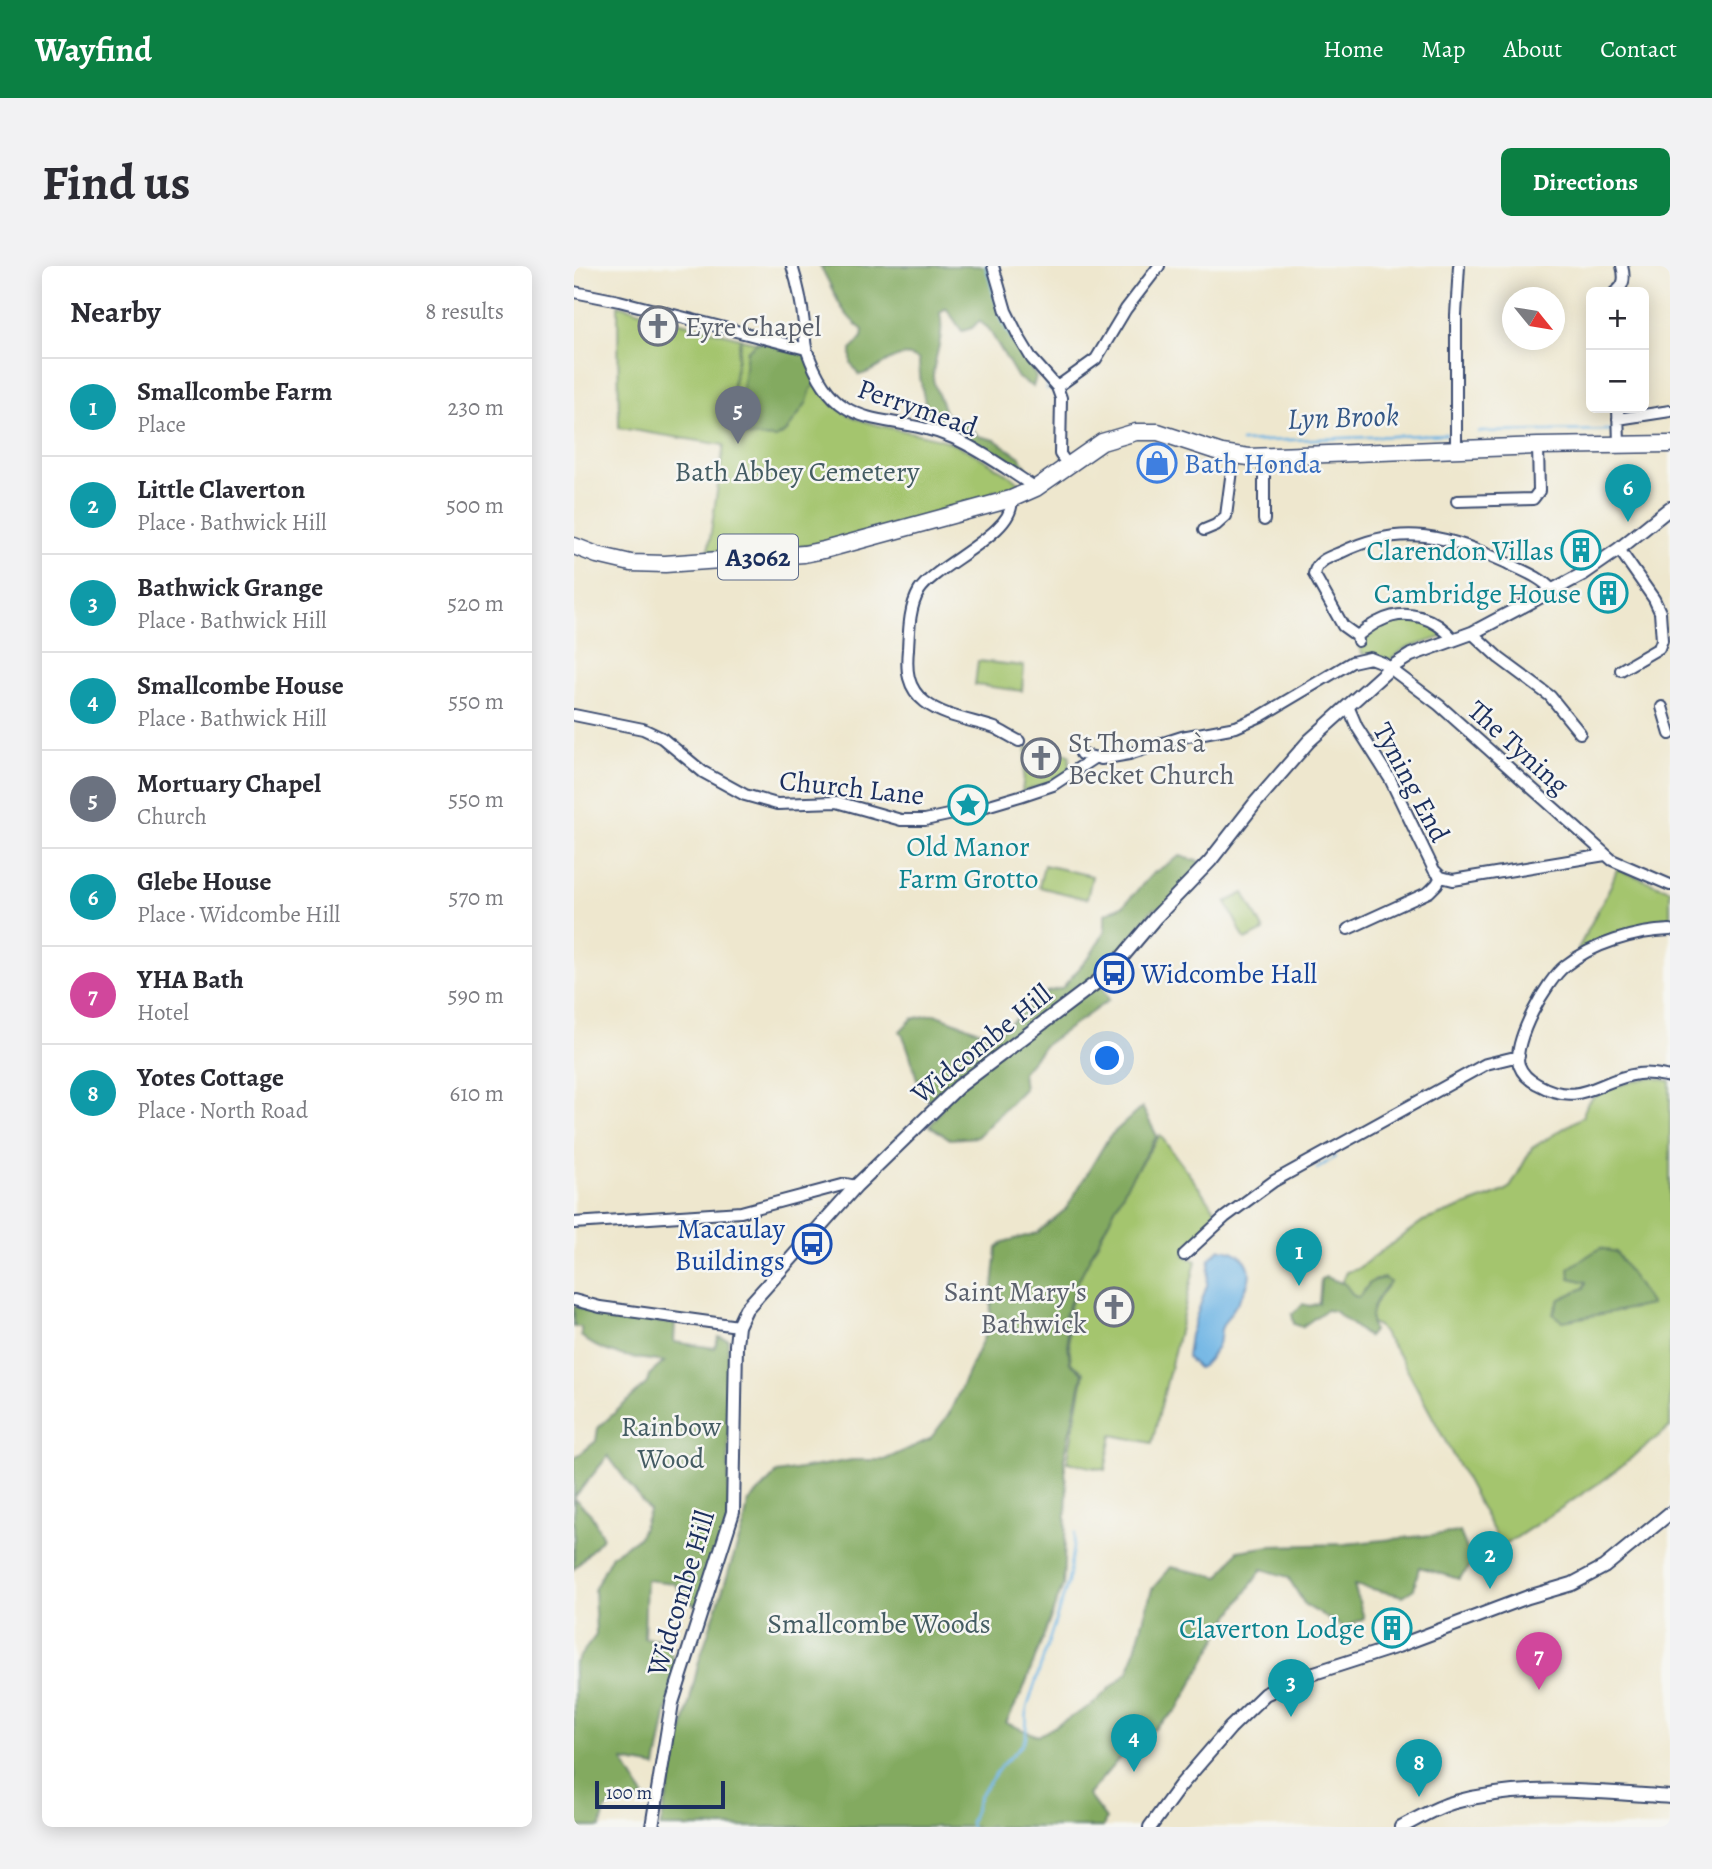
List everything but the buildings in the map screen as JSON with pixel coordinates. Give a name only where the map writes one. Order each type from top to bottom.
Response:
[{"type":"main road","name":"A3062","points":[[574,546],[631,563],[665,564],[804,554],[824,550],[1011,499],[1036,488],[1102,442],[1136,432],[1158,432],[1234,455],[1264,456],[1670,444]]},
{"type":"street","name":"Perrymead","points":[[792,266],[799,290],[806,349],[828,392],[846,409],[859,416],[951,437],[1036,488]]},
{"type":"street","points":[[993,266],[1006,311],[1020,339],[1032,359],[1057,387],[1061,398],[1060,454],[1069,467]]},
{"type":"street","points":[[1057,387],[1096,359],[1126,309],[1159,266]]},
{"type":"street","points":[[1456,449],[1456,315],[1459,266]]},
{"type":"street","points":[[1621,287],[1624,279],[1622,266]]},
{"type":"street","points":[[574,292],[806,349]]},
{"type":"street","points":[[1649,412],[1670,411]]},
{"type":"street","points":[[1618,413],[1619,445]]},
{"type":"street","points":[[1457,501],[1533,499],[1539,491],[1538,446]]},
{"type":"street","points":[[1204,530],[1216,525],[1226,516],[1234,455]]},
{"type":"street","points":[[1264,456],[1264,520]]},
{"type":"street","points":[[1011,499],[1009,513],[992,534],[929,580],[918,593],[910,621],[906,661],[908,680],[913,690],[925,702],[939,711],[997,729],[1019,741]]},
{"type":"street","name":"Widcombe Hill","points":[[652,1827],[672,1703],[733,1512],[738,1326],[740,1318],[752,1301],[856,1186],[958,1087],[1046,1022],[1111,969],[1210,861],[1308,741],[1391,668],[1411,655],[1472,634],[1595,568],[1670,508]]},
{"type":"street","points":[[1454,639],[1443,627],[1429,619],[1411,615],[1380,620],[1357,639],[1343,626],[1314,574],[1321,561],[1363,541],[1422,535],[1447,538],[1489,555],[1546,582],[1553,591]]},
{"type":"street","points":[[1619,549],[1654,599],[1660,612],[1662,640],[1659,648],[1620,670]]},
{"type":"street","points":[[1472,634],[1550,696],[1580,733]]},
{"type":"street","points":[[1081,754],[1094,758],[1129,754],[1182,737],[1236,727],[1261,716],[1352,662],[1370,658],[1391,668]]},
{"type":"street","name":"The Tyning","points":[[1391,668],[1439,705],[1605,855],[1616,863],[1670,885]]},
{"type":"street","name":"Tyning End","points":[[1348,706],[1357,727],[1390,779],[1434,870],[1441,877],[1453,880],[1605,855]]},
{"type":"street","points":[[1662,707],[1670,734]]},
{"type":"street","name":"Church Lane","points":[[574,715],[643,729],[662,738],[703,772],[745,795],[777,804],[837,802],[901,820],[925,820],[976,809],[1054,785],[1094,758]]},
{"type":"street","name":"Tyning End","points":[[1348,929],[1429,892],[1441,877]]},
{"type":"street","points":[[1670,930],[1632,936],[1591,951],[1566,965],[1547,985],[1539,1000],[1518,1056],[1519,1064],[1531,1081],[1553,1091],[1570,1094],[1585,1093],[1636,1074],[1651,1073],[1670,1077]]},
{"type":"street","points":[[1184,1255],[1251,1196],[1285,1174],[1486,1064],[1518,1056]]},
{"type":"street","points":[[574,1223],[741,1212],[846,1184],[856,1186]]},
{"type":"street","points":[[574,1300],[600,1307],[738,1326]]},
{"type":"street","points":[[1150,1827],[1180,1786],[1230,1728],[1265,1695],[1308,1675],[1398,1646],[1585,1578],[1604,1567],[1670,1513]]},
{"type":"street","points":[[1401,1827],[1454,1802],[1530,1791],[1670,1797]]},
{"type":"green space","points":[[820,266],[990,266],[1019,343],[1036,377],[1033,387],[1018,378],[988,328],[979,321],[972,328],[962,331],[946,308],[940,313],[941,330],[933,380],[945,413],[967,425],[979,436],[995,440],[1020,457],[1026,466],[1023,471],[1017,471],[928,424],[919,360],[911,356],[896,357],[859,375],[851,363],[851,350],[862,337],[863,330],[842,308]]},
{"type":"green space","name":"Bath Abbey Cemetery","points":[[618,305],[740,338],[728,416],[741,339],[800,351],[822,390],[839,409],[862,420],[934,437],[966,449],[1021,483],[1021,488],[993,491],[994,499],[815,546],[708,552],[724,445],[619,428]]},
{"type":"green space","points":[[763,342],[807,355],[817,383],[787,431],[776,438],[745,436],[738,427],[747,351]]},
{"type":"green space","points":[[1405,619],[1427,623],[1446,636],[1404,649],[1388,662],[1362,654],[1359,642],[1361,638],[1383,623]]},
{"type":"green space","points":[[978,661],[1024,666],[1022,691],[975,685]]},
{"type":"green space","points":[[1027,748],[1062,751],[1070,756],[1068,773],[1022,792]]},
{"type":"green space","points":[[1180,856],[1200,862],[1203,880],[1181,902],[1153,909],[1099,979],[1109,1000],[1045,1045],[1022,1072],[1024,1089],[977,1137],[950,1139],[930,1126],[942,1108],[923,1093],[900,1031],[912,1019],[935,1014],[984,1033],[1003,1029],[1047,992],[1062,988],[1090,956],[1105,931],[1105,914],[1124,905],[1152,874]]},
{"type":"green space","points":[[1044,865],[1092,876],[1087,899],[1039,887]]},
{"type":"green space","points":[[1617,869],[1670,890],[1670,925],[1647,926],[1578,952],[1611,885]]},
{"type":"green space","points":[[1244,893],[1264,931],[1245,940],[1226,902]]},
{"type":"green space","points":[[1651,1077],[1670,1081],[1670,1427],[1605,1479],[1502,1547],[1402,1360],[1378,1326],[1367,1321],[1339,1288],[1346,1272],[1357,1269],[1423,1221],[1505,1191],[1511,1186],[1532,1148],[1582,1117],[1588,1102],[1595,1096],[1612,1087]]},
{"type":"green space","name":"Smallcombe Woods","points":[[1142,1107],[1157,1136],[1127,1185],[1078,1281],[1065,1316],[1070,1363],[1083,1373],[1064,1459],[1067,1492],[1063,1585],[1023,1690],[1006,1723],[1038,1736],[1092,1705],[1129,1671],[1152,1589],[1171,1567],[1220,1577],[1238,1551],[1271,1546],[1345,1544],[1460,1532],[1473,1563],[1459,1579],[1419,1567],[1414,1589],[1403,1596],[1354,1585],[1364,1618],[1345,1628],[1305,1605],[1288,1577],[1262,1569],[1229,1617],[1178,1709],[1117,1761],[1088,1795],[1106,1819],[1103,1827],[660,1827],[699,1661],[744,1525],[748,1503],[777,1473],[852,1460],[884,1460],[930,1439],[949,1414],[989,1326],[997,1248],[1004,1242],[1037,1233],[1066,1209],[1109,1137]]},
{"type":"green space","points":[[1160,1135],[1220,1216],[1184,1255],[1196,1261],[1152,1443],[1112,1435],[1105,1470],[1067,1462],[1084,1372],[1071,1363],[1067,1317],[1078,1281],[1127,1184]]},
{"type":"green space","points":[[1600,1248],[1616,1252],[1651,1305],[1563,1321],[1553,1314],[1560,1299],[1584,1288],[1586,1282],[1570,1278],[1569,1268]]},
{"type":"green space","points":[[1326,1277],[1345,1284],[1354,1296],[1359,1297],[1371,1282],[1385,1278],[1390,1282],[1374,1305],[1371,1317],[1373,1331],[1368,1337],[1334,1311],[1326,1310],[1302,1327],[1294,1324],[1292,1314],[1303,1304],[1310,1306],[1319,1303],[1321,1279]]},
{"type":"green space","name":"Rainbow Wood","points":[[574,1306],[601,1314],[675,1324],[674,1342],[714,1348],[719,1337],[728,1339],[729,1515],[702,1608],[688,1601],[674,1583],[646,1580],[644,1638],[660,1639],[668,1646],[677,1670],[656,1767],[623,1761],[645,1798],[605,1809],[601,1827],[574,1827],[574,1664],[596,1635],[594,1590],[612,1555],[639,1537],[649,1511],[608,1456],[574,1498],[574,1459],[596,1441],[598,1428],[647,1383],[649,1375],[664,1362],[620,1355],[590,1343],[581,1336],[581,1327],[574,1327]]},
{"type":"green space","name":"Rainbow Wood","points":[[574,1498],[591,1514],[603,1537],[574,1569]]},
{"type":"water","points":[[1220,1249],[1233,1251],[1244,1259],[1250,1276],[1243,1294],[1222,1327],[1214,1351],[1198,1368],[1187,1357],[1190,1335],[1207,1285],[1210,1258]]},
{"type":"waterway","name":"Lyn Brook","points":[[986,266],[1004,324],[1024,355]]},
{"type":"waterway","name":"Lyn Brook","points":[[1046,381],[1047,389]]},
{"type":"waterway","name":"Lyn Brook","points":[[1478,432],[1615,430]]},
{"type":"waterway","name":"Lyn Brook","points":[[1241,442],[1446,434]]},
{"type":"waterway","points":[[1317,1169],[1335,1157]]},
{"type":"waterway","points":[[971,1827],[970,1822],[980,1795],[1026,1737],[1027,1708],[1068,1582],[1075,1533]]},
{"type":"place","name":"Eyre Chapel","points":[[658,326]]},
{"type":"place","name":"Mortuary Chapel","points":[[738,444]]},
{"type":"place","name":"Bath Honda","points":[[1157,463]]},
{"type":"place","name":"Glebe House","points":[[1628,522]]},
{"type":"place","name":"Clarendon Villas","points":[[1581,550]]},
{"type":"place","name":"Cambridge House","points":[[1608,593]]},
{"type":"place","name":"St Thomas à Becket Church","points":[[1041,758]]},
{"type":"place","name":"Old Manor Farm Grotto","points":[[968,805]]},
{"type":"place","name":"Widcombe Hall","points":[[1114,973]]},
{"type":"place","name":"Macaulay Buildings","points":[[812,1244]]},
{"type":"place","name":"Smallcombe Farm","points":[[1299,1286]]},
{"type":"place","name":"Saint Mary's Bathwick","points":[[1114,1307]]},
{"type":"place","name":"Little Claverton","points":[[1490,1589]]},
{"type":"place","name":"Claverton Lodge","points":[[1392,1628]]},
{"type":"place","name":"YHA Bath","points":[[1539,1690]]},
{"type":"place","name":"Bathwick Grange","points":[[1291,1717]]},
{"type":"place","name":"Smallcombe House","points":[[1134,1772]]},
{"type":"place","name":"Yotes Cottage","points":[[1419,1797]]}]
